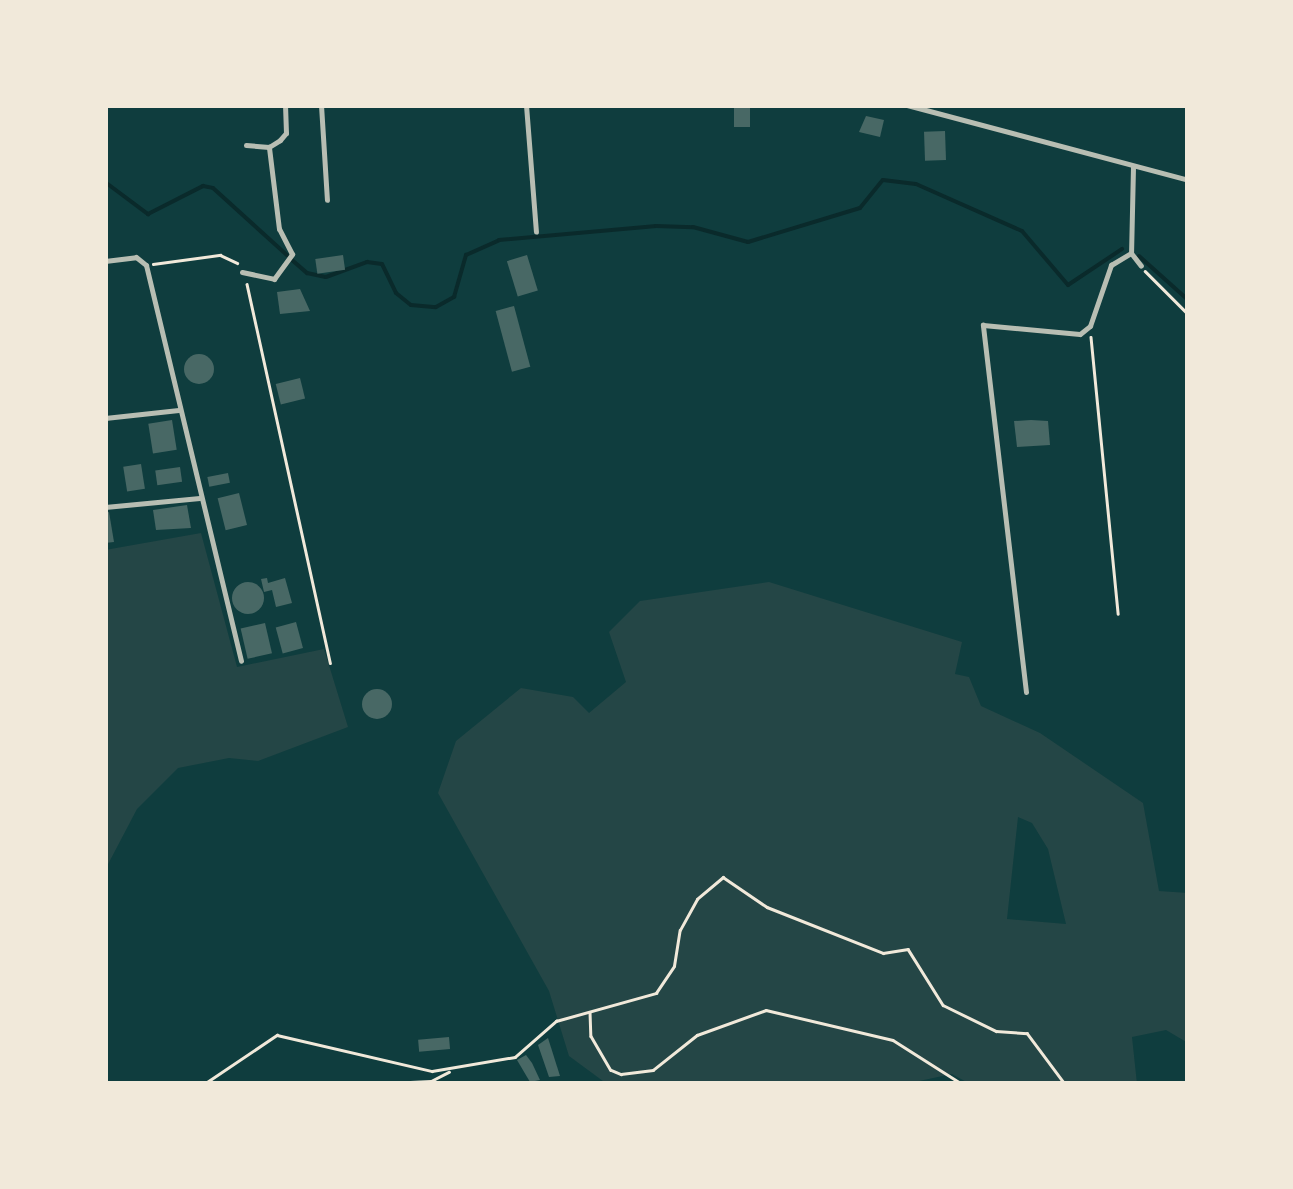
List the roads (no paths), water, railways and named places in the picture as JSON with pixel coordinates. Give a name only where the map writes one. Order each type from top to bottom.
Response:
[{"type":"street","points":[[246,145],[269,147],[286,133],[285,105]]},
{"type":"street","points":[[321,105],[327,200]]},
{"type":"street","points":[[526,105],[536,232]]},
{"type":"street","points":[[908,105],[1188,180]]},
{"type":"street","points":[[242,272],[274,279],[292,254],[280,229],[269,147]]},
{"type":"street","points":[[1133,166],[1131,253],[1141,266]]},
{"type":"street","points":[[1026,692],[983,325],[1080,334],[1090,326],[1101,283],[1111,265],[1131,253]]},
{"type":"street","points":[[105,260],[136,257],[146,265],[241,661]]},
{"type":"street","points":[[105,418],[179,410]]},
{"type":"street","points":[[105,506],[200,498]]},
{"type":"waterway","points":[[292,260],[307,273],[326,277],[367,262],[382,264],[396,293],[411,305],[436,307],[454,297],[466,255],[499,240],[656,226],[693,227],[748,242],[860,208],[883,180],[916,184],[1022,231],[1068,285],[1122,249]]},
{"type":"waterway","points":[[105,182],[148,214],[203,186],[213,188],[287,255]]},
{"type":"waterway","points":[[1139,256],[1188,300]]}]
